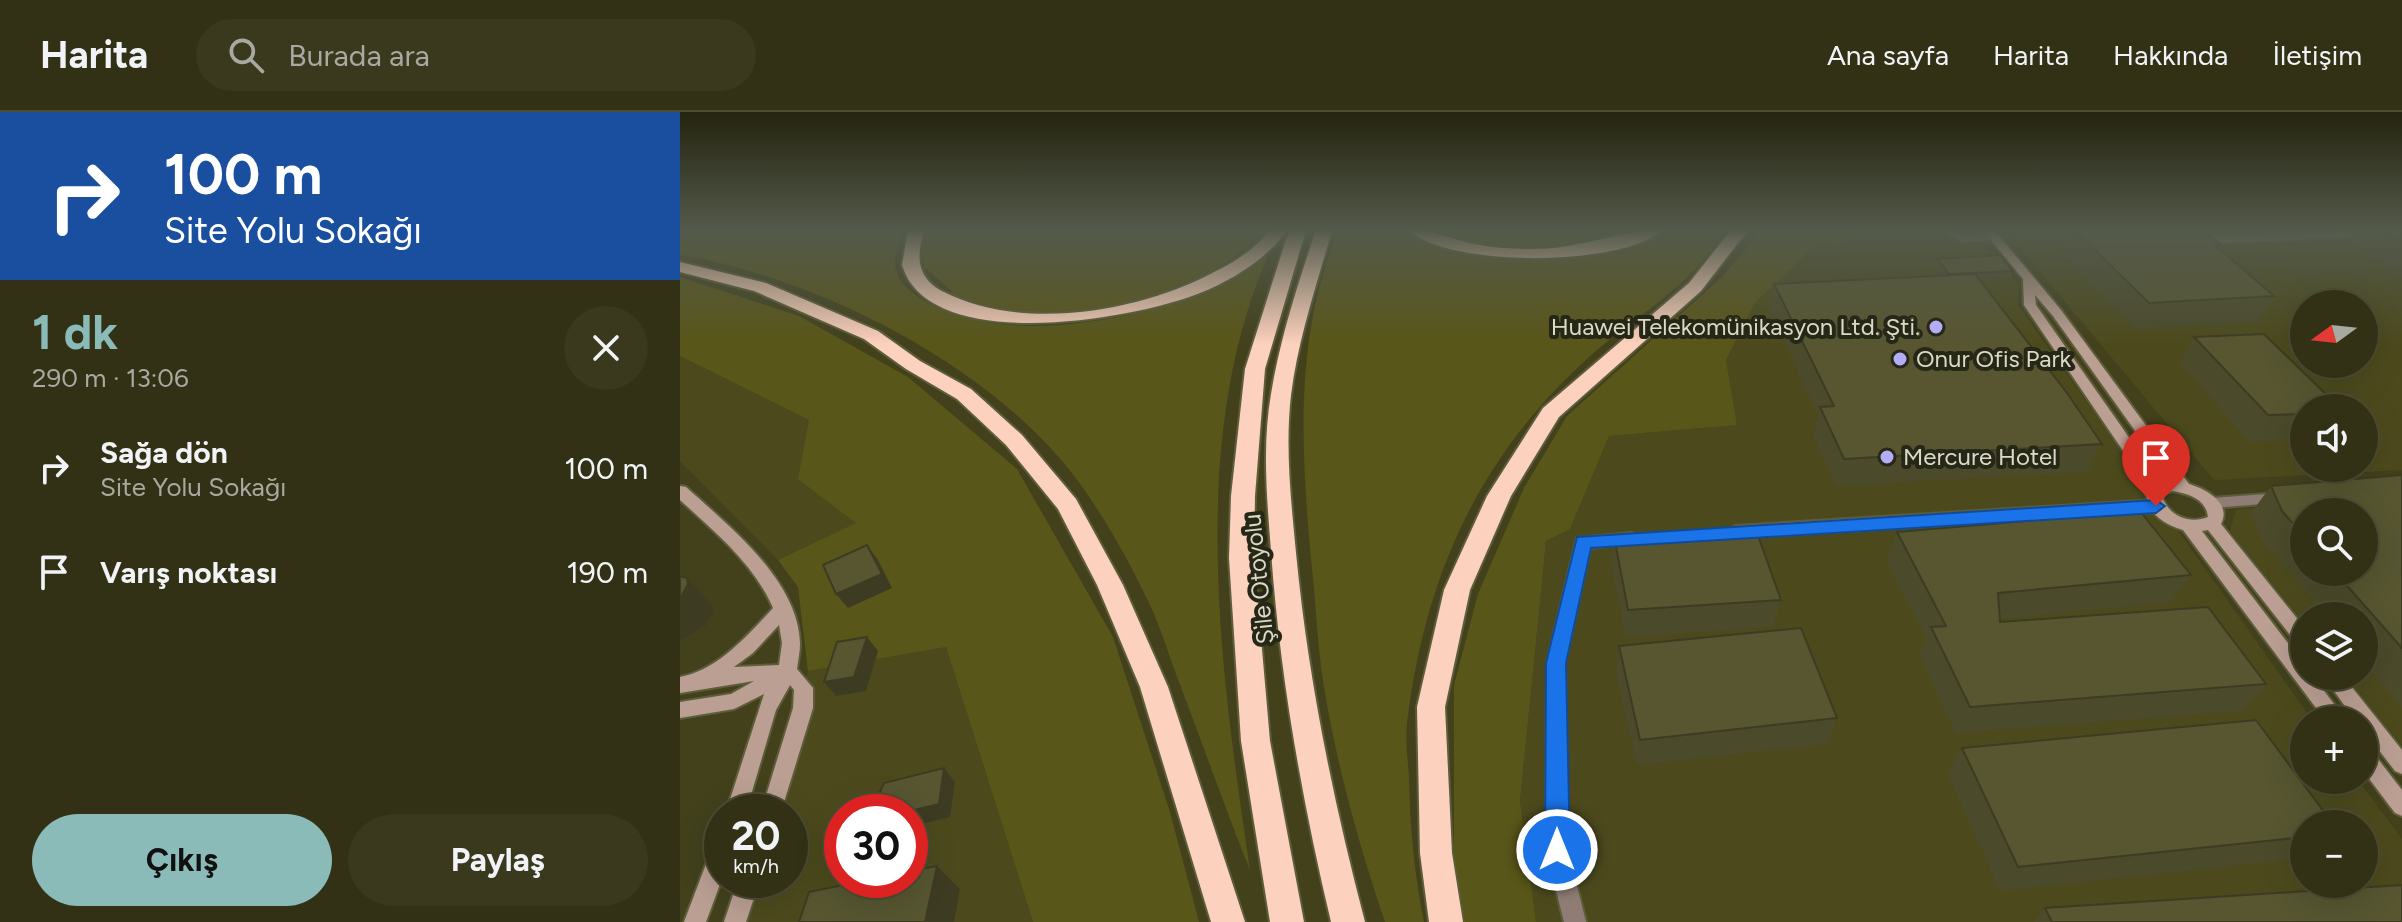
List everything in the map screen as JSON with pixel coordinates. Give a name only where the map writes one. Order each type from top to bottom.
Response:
[{"type":"highway","points":[[683,268],[760,287],[871,335],[964,394],[1014,440],[1068,505],[1110,585],[1154,687],[1228,922]]},
{"type":"highway","points":[[911,268],[921,286],[967,311],[1022,317],[1073,315],[1131,307],[1191,290],[1234,268]]},
{"type":"highway","name":"Şile Otoyolu","points":[[1284,268],[1255,370],[1241,500],[1243,624],[1254,749],[1287,922]]},
{"type":"highway","name":"Şile Otoyolu","points":[[1312,268],[1299,312],[1281,395],[1277,476],[1289,620],[1318,801],[1348,922]]},
{"type":"highway","points":[[1446,922],[1436,853],[1431,707],[1457,590],[1499,496],[1551,413],[1695,287],[1710,268]]},
{"type":"street","points":[[2018,268],[2057,313],[2183,487],[2212,503],[2290,498]]},
{"type":"street","points":[[2028,280],[2030,305],[2169,518],[2188,525],[2212,524]]},
{"type":"street","points":[[1722,533],[2157,498],[2183,487]]},
{"type":"street","points":[[680,491],[753,560],[783,609],[790,645],[788,671],[773,694],[742,794]]},
{"type":"street","points":[[2212,503],[2217,515],[2212,524]]},
{"type":"street","points":[[2212,524],[2290,622]]},
{"type":"street","points":[[2188,525],[2325,706]]},
{"type":"street","points":[[1575,922],[1557,850],[1556,663],[1583,542],[1645,538]]},
{"type":"street","points":[[700,682],[747,648],[783,609]]},
{"type":"street","points":[[680,685],[740,674],[788,671]]},
{"type":"street","points":[[680,710],[734,701],[788,671]]},
{"type":"street","points":[[777,794],[803,708],[804,688],[788,671]]},
{"type":"street","points":[[2343,690],[2402,765]]},
{"type":"street","points":[[2378,774],[2402,806]]},
{"type":"street","points":[[695,922],[704,898]]},
{"type":"street","points":[[735,922],[743,898]]},
{"type":"shaded area","points":[[739,268],[895,268],[900,279],[913,293],[946,311],[984,322],[1026,326],[1114,318],[1196,294],[1246,268],[1264,268],[1244,323],[1227,399],[1219,478],[1221,637],[1250,870],[1149,603],[1124,554],[1075,477],[1039,436],[997,398],[949,363],[843,305]]},
{"type":"shaded area","points":[[925,268],[1216,268],[1182,286],[1149,298],[1080,311],[1046,313],[1005,310],[948,294],[952,291]]},
{"type":"shaded area","points":[[1696,268],[1588,358],[1549,396],[1487,479],[1443,569],[1415,669],[1407,723],[1412,832],[1424,922],[1385,922],[1358,835],[1329,717],[1311,559],[1304,434],[1308,351],[1324,269]]},
{"type":"shaded area","points":[[1730,268],[1792,268],[1755,303],[1726,360],[1737,425],[1609,436],[1570,529],[1546,541],[1520,801],[1536,922],[1463,922],[1454,874],[1454,685],[1478,594],[1524,488],[1567,416]]},
{"type":"shaded area","points":[[1792,268],[2003,268],[2018,284],[2018,305],[2302,706],[2290,706],[2290,794],[2368,794],[2402,839],[2402,922],[1536,922],[1520,801],[1546,541],[1570,529],[1609,436],[1737,425],[1726,360],[1755,303]]},
{"type":"shaded area","points":[[2037,268],[2402,268],[2402,470],[2378,471],[2378,394],[2290,394],[2290,476],[2214,480]]},
{"type":"shaded area","points":[[680,277],[799,316],[908,377],[1017,469],[1113,637],[1170,812],[1199,922],[1033,922],[946,647],[808,671],[798,587],[778,560],[856,523],[798,479],[809,420],[680,356]]},
{"type":"shaded area","points":[[680,356],[809,420],[857,523],[778,560],[680,461]]},
{"type":"shaded area","points":[[2402,495],[2402,745],[2378,715],[2378,706],[2370,706],[2357,690],[2378,690],[2378,602],[2290,602],[2290,606],[2230,531],[2236,510],[2290,505],[2290,586],[2378,586],[2378,498],[2369,498]]},
{"type":"shaded area","points":[[946,647],[1033,922],[739,922],[748,898],[808,898],[808,794],[777,794],[808,671]]},
{"type":"building","points":[[1944,268],[2010,268],[2013,271],[1949,274]]},
{"type":"building","points":[[2113,268],[2241,268],[2274,296],[2149,303]]},
{"type":"building","points":[[1975,274],[2067,393],[2102,444],[1844,459],[1820,407],[1834,406],[1774,284]]},
{"type":"building","points":[[2264,334],[2290,359],[2290,378],[2309,378],[2326,394],[2290,394],[2290,414],[2268,415],[2194,337]]},
{"type":"building","points":[[2402,475],[2402,648],[2378,621],[2378,602],[2361,602],[2347,586],[2378,586],[2378,498],[2290,498],[2290,520],[2282,511],[2271,486],[2378,482],[2378,477]]},
{"type":"building","points":[[2140,511],[2191,575],[1998,593],[2000,622],[2208,607],[2266,684],[1970,707],[1931,627],[1946,626],[1897,532]]},
{"type":"building","points":[[1755,527],[1781,600],[1628,610],[1614,536]]},
{"type":"building","points":[[867,545],[882,574],[836,594],[823,565]]},
{"type":"building","points":[[680,576],[687,578],[688,584],[680,599]]},
{"type":"building","points":[[1801,628],[1837,718],[1640,740],[1619,646]]},
{"type":"building","points":[[867,637],[854,677],[824,682],[837,642]]},
{"type":"building","points":[[2256,720],[2290,766],[2290,794],[2311,794],[2323,810],[2290,810],[2290,838],[2018,867],[1962,748]]},
{"type":"building","points":[[944,768],[939,804],[928,807],[928,794],[879,794],[884,783]]},
{"type":"building","points":[[937,866],[925,922],[799,922],[809,892],[824,889],[824,898],[928,898],[928,868]]},
{"type":"building","points":[[2402,885],[2402,922],[2052,922],[2045,908],[2290,892],[2290,898],[2378,898],[2378,887]]},
{"type":"place","name":"Huawei Telekomünikasyon Ltd. Şti.","points":[[1936,327]]},
{"type":"place","name":"Onur Ofis Park","points":[[1900,359]]},
{"type":"place","name":"Mercure Hotel","points":[[1887,457]]},
{"type":"route","points":[[1557,850],[1556,663],[1583,542],[2156,506]]}]
